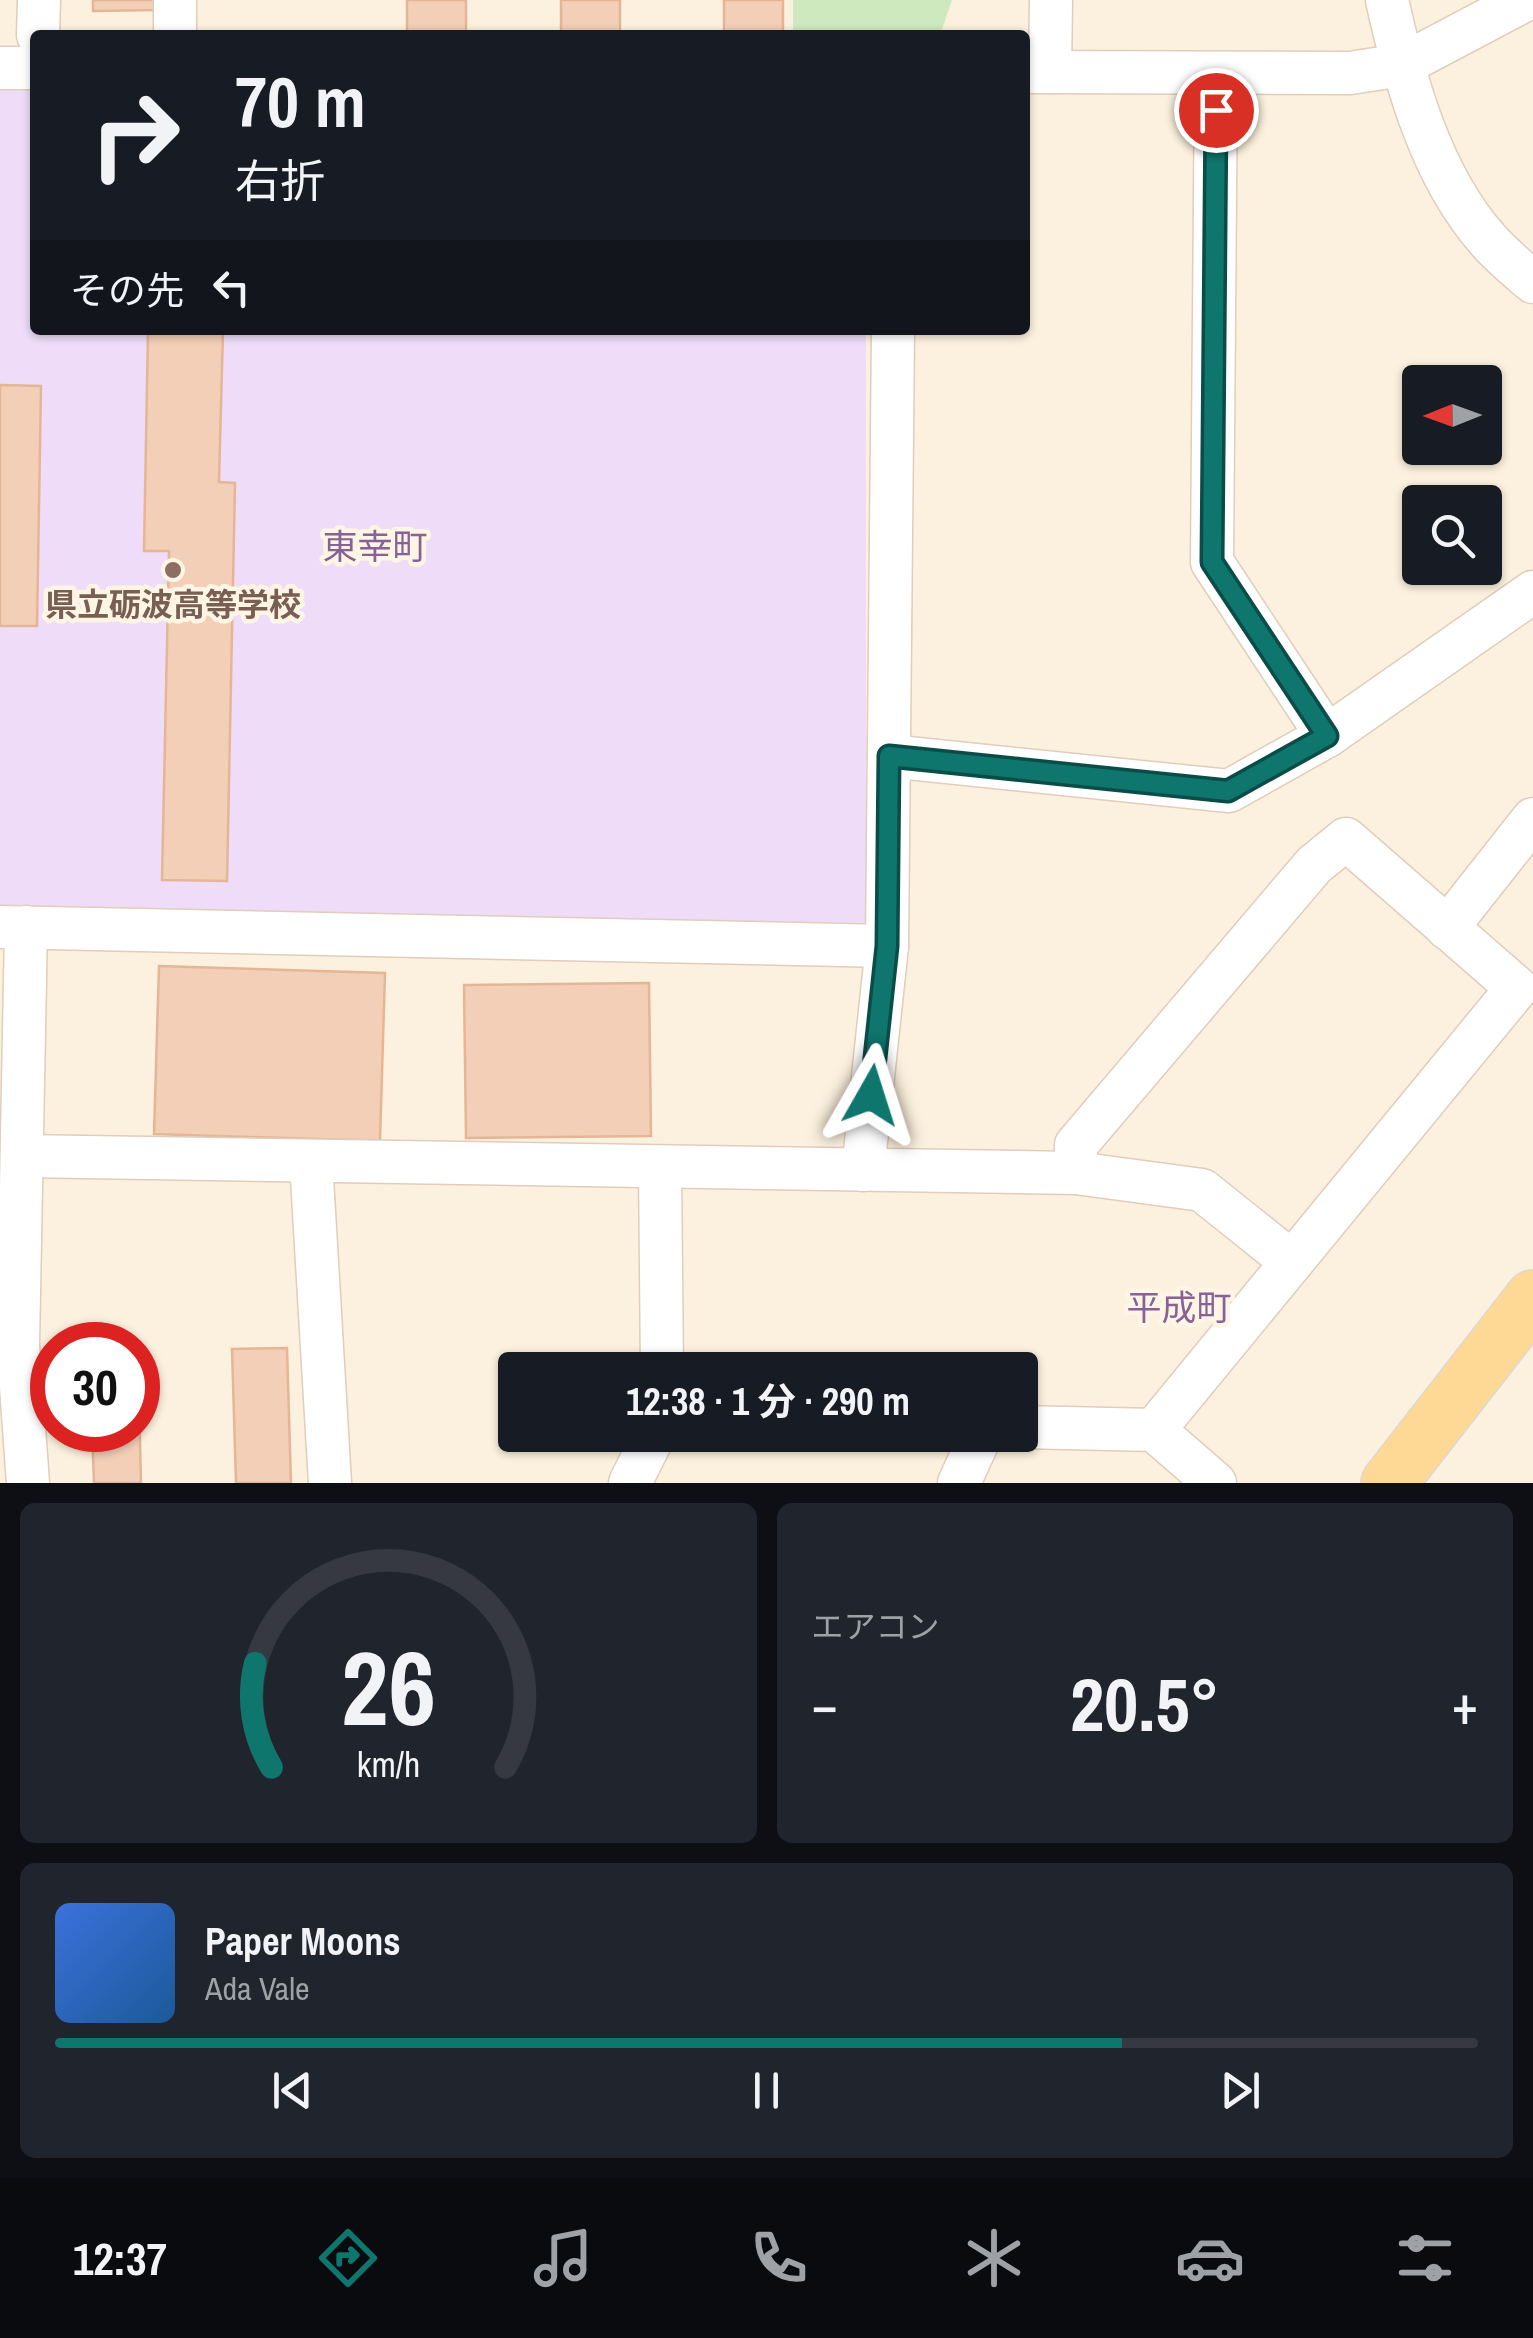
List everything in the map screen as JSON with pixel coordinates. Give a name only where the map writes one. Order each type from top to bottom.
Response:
[{"type":"main road","points":[[1389,1483],[1533,1298]]},
{"type":"street","points":[[38,30],[39,0]]},
{"type":"street","points":[[175,0],[175,30]]},
{"type":"street","points":[[1051,0],[1038,72],[1350,73],[1402,65],[1525,0]]},
{"type":"street","points":[[1387,0],[1402,65],[1437,163],[1487,239],[1533,282]]},
{"type":"street","points":[[0,68],[30,68]]},
{"type":"street","points":[[1216,72],[1212,562],[1327,736]]},
{"type":"street","points":[[863,1170],[887,946],[893,335]]},
{"type":"street","points":[[889,756],[1228,791],[1327,736],[1533,592]]},
{"type":"street","points":[[1447,928],[1533,819]]},
{"type":"street","points":[[1076,1173],[1076,1145],[1314,865],[1346,840],[1517,988],[1154,1430]]},
{"type":"street","points":[[28,1483],[18,1345],[22,1156],[13,927],[887,946]]},
{"type":"street","points":[[22,1156],[1076,1173],[1202,1190],[1292,1262]]},
{"type":"street","points":[[311,1161],[330,1483]]},
{"type":"street","points":[[660,1167],[662,1352]]},
{"type":"street","points":[[1038,1427],[1154,1430],[1215,1483]]},
{"type":"street","points":[[630,1483],[646,1452]]},
{"type":"street","points":[[959,1483],[973,1452]]},
{"type":"shaded area","points":[[0,72],[30,73],[30,335],[866,335],[866,923],[0,909]]},
{"type":"green space","points":[[793,0],[952,0],[942,30],[793,30]]},
{"type":"building","points":[[93,0],[156,0],[156,10],[93,11]]},
{"type":"building","points":[[407,0],[466,0],[466,30],[407,30]]},
{"type":"building","points":[[561,0],[620,0],[620,30],[561,30]]},
{"type":"building","points":[[724,0],[783,0],[783,30],[724,30]]},
{"type":"building","points":[[148,335],[223,335],[219,482],[235,483],[227,881],[162,880],[169,551],[144,551]]},
{"type":"building","points":[[0,385],[41,386],[37,626],[0,626]]},
{"type":"building","points":[[159,966],[385,973],[380,1141],[154,1134]]},
{"type":"building","points":[[649,983],[651,1136],[466,1138],[464,985]]},
{"type":"building","points":[[287,1348],[291,1483],[236,1483],[232,1349]]},
{"type":"building","points":[[93,1452],[140,1452],[141,1483],[94,1483]]},
{"type":"place","name":"県立砺波高等学校","points":[[173,570]]},
{"type":"district","name":"東幸町","points":[[375,547]]},
{"type":"district","name":"平成町","points":[[1179,1308]]},
{"type":"route","points":[[871,1095],[887,946],[889,756],[1228,791],[1327,736],[1212,562],[1216,110]]}]
